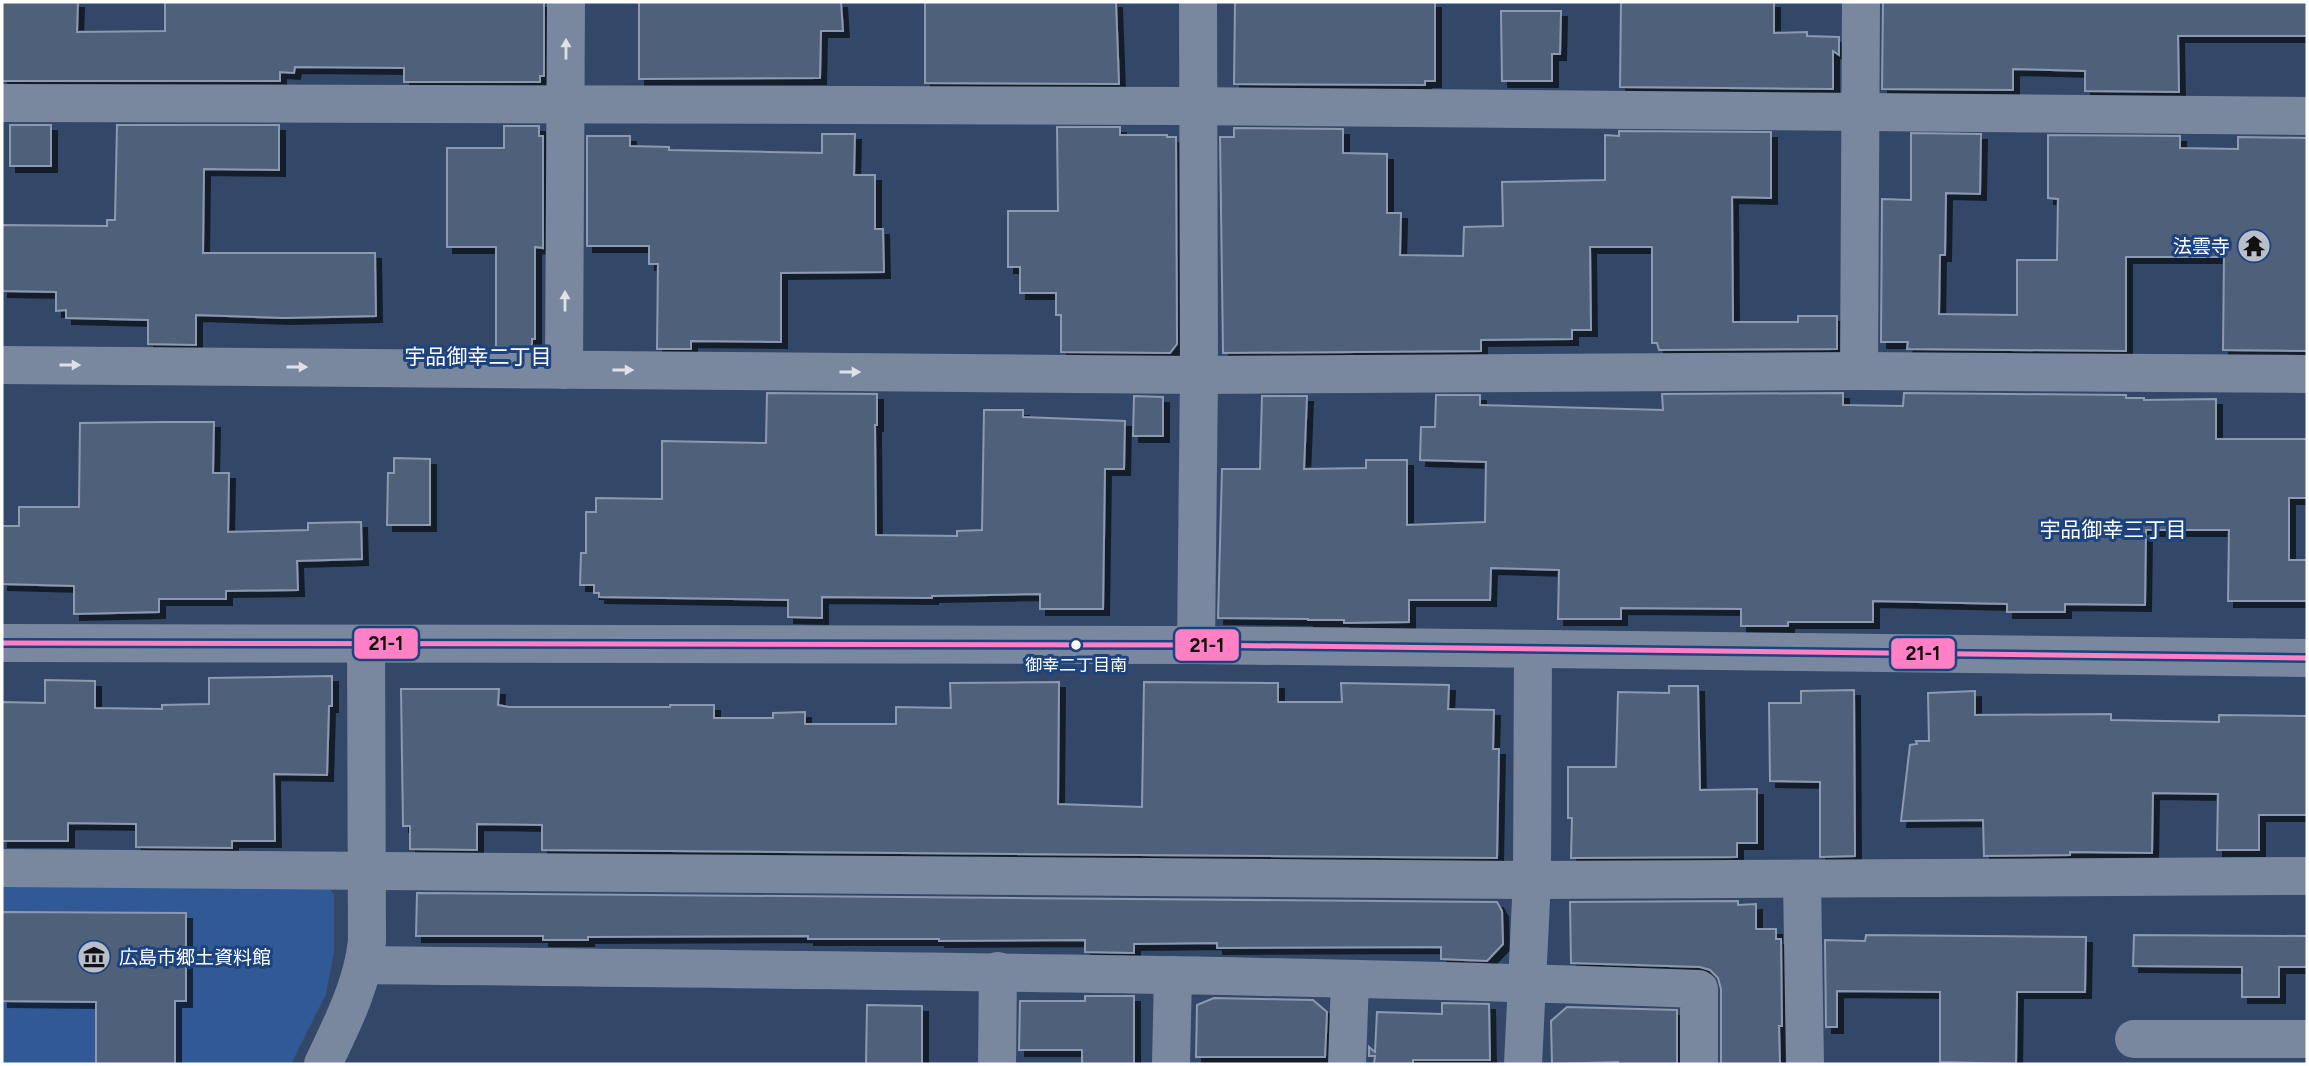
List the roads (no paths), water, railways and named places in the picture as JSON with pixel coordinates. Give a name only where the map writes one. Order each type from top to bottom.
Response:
[{"type":"street","points":[[565,370],[566,2]]},
{"type":"street","points":[[1196,645],[1199,375],[1198,2]]},
{"type":"street","points":[[1859,371],[1861,2]]},
{"type":"street","points":[[2,103],[1199,104],[2307,116]]},
{"type":"street","points":[[2,365],[1199,375],[1859,371],[2307,374]]},
{"type":"street","points":[[2,643],[1196,645],[2307,658]]},
{"type":"street","points":[[323,1064],[356,994],[365,965],[368,871],[366,644]]},
{"type":"street","points":[[1523,1064],[1532,880],[1533,649]]},
{"type":"street","points":[[2,867],[1532,880],[2307,876]]},
{"type":"street","points":[[1802,880],[1805,1064]]},
{"type":"street","points":[[365,965],[998,971],[1527,982],[1699,989],[1699,1064]]},
{"type":"street","points":[[997,1064],[998,971]]},
{"type":"street","points":[[1171,1064],[1172,975]]},
{"type":"street","points":[[1347,1064],[1350,979]]},
{"type":"street","points":[[2134,1039],[2307,1039]]},
{"type":"place","name":"法雲寺","points":[[2254,246]]},
{"type":"place","name":"御幸二丁目南","points":[[1076,645]]},
{"type":"place","name":"広島市郷土資料館","points":[[94,957]]},
{"type":"district","name":"宇品御幸二丁目","points":[[478,356]]},
{"type":"district","name":"宇品御幸三丁目","points":[[2113,529]]}]
